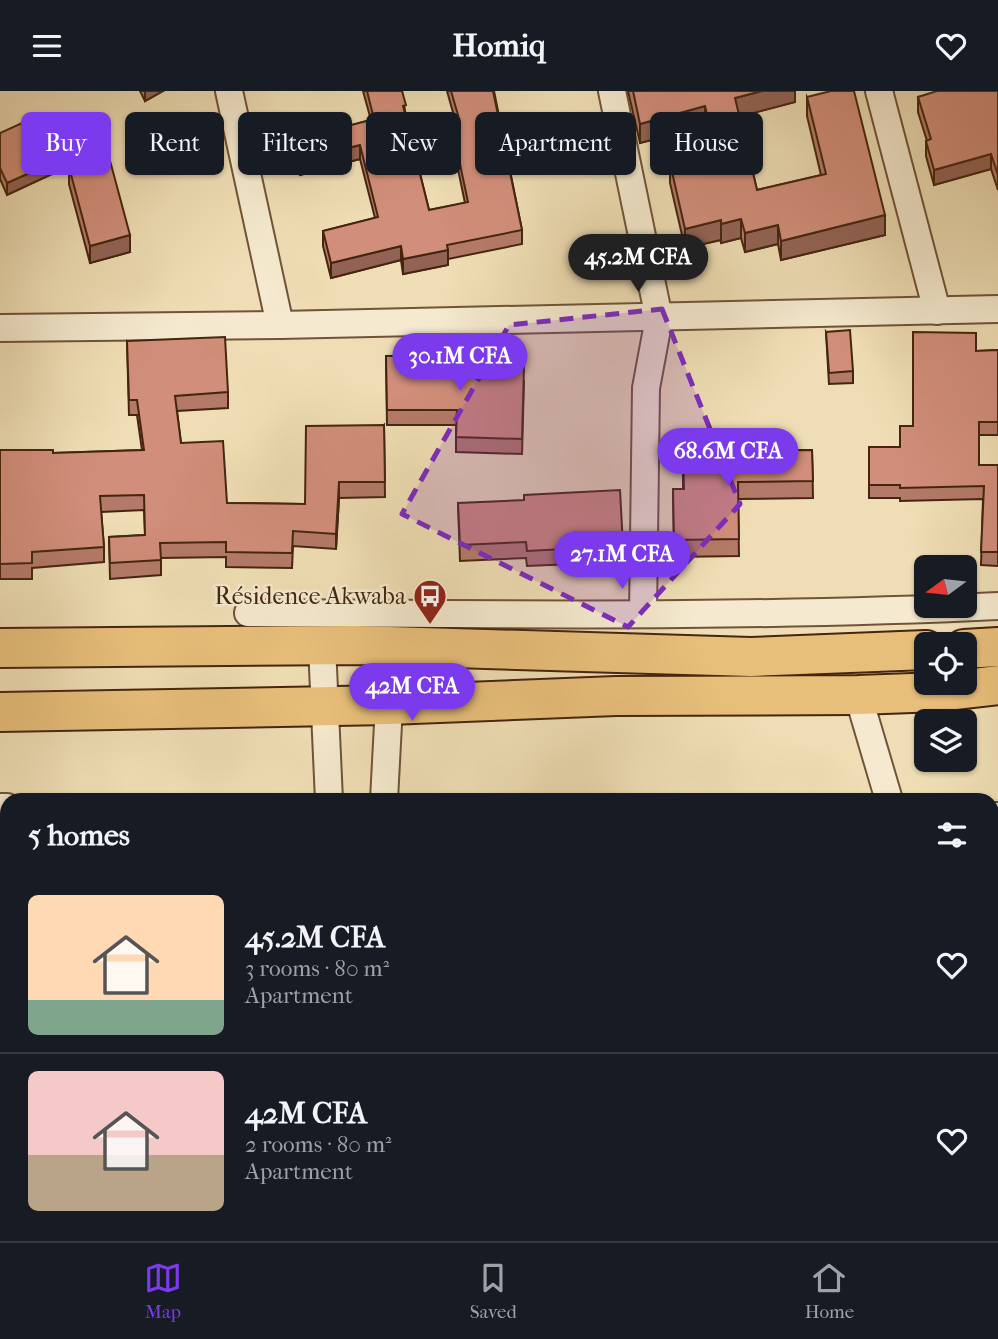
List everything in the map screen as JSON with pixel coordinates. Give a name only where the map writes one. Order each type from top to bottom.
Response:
[{"type":"main road","points":[[0,648],[389,646],[751,657],[914,650]]},
{"type":"main road","points":[[977,648],[998,647]]},
{"type":"main road","points":[[0,712],[389,705],[616,696],[859,695],[939,692],[998,685]]},
{"type":"street","points":[[229,91],[280,325]]},
{"type":"street","points":[[612,91],[659,318],[646,387],[643,614]]},
{"type":"street","points":[[879,91],[937,311]]},
{"type":"street","points":[[0,328],[659,318],[998,309]]},
{"type":"street","points":[[248,613],[643,614],[903,610],[998,605]]},
{"type":"street","points":[[322,646],[329,793]]},
{"type":"street","points":[[384,793],[389,646]]},
{"type":"street","points":[[859,695],[887,793]]},
{"type":"highlighted area","points":[[662,309],[740,504],[628,627],[402,514],[509,325]]},
{"type":"building","points":[[367,91],[402,91],[406,105],[403,106],[404,112],[372,112]]},
{"type":"building","points":[[451,91],[493,91],[497,112],[475,112],[475,175],[511,175],[522,230],[447,245],[448,250],[403,259],[401,246],[331,263],[323,231],[378,217],[368,175],[420,175],[429,210],[468,202],[461,169],[461,112],[457,112]]},
{"type":"building","points":[[633,91],[762,91],[735,98],[738,112],[706,112],[705,106],[683,112],[650,112],[650,121],[640,124]]},
{"type":"building","points":[[831,91],[854,91],[885,215],[781,241],[778,225],[745,233],[741,219],[721,224],[721,220],[685,229],[673,175],[753,175],[757,190],[826,174],[807,97]]},
{"type":"building","points":[[937,91],[998,91],[998,175],[991,154],[934,170],[926,141],[931,139],[918,97]]},
{"type":"building","points":[[366,121],[366,169],[360,145],[352,147],[352,125]]},
{"type":"building","points":[[21,123],[21,175],[25,175],[7,183],[0,168],[0,133]]},
{"type":"building","points":[[111,164],[130,235],[90,246],[71,175],[111,175]]},
{"type":"building","points":[[850,330],[853,371],[829,373],[826,332]]},
{"type":"building","points":[[913,332],[976,333],[976,351],[998,350],[998,422],[979,422],[979,465],[998,465],[998,552],[981,552],[984,486],[900,488],[900,485],[869,485],[869,447],[900,447],[900,426],[913,426]]},
{"type":"building","points":[[225,337],[228,392],[175,396],[181,443],[223,441],[227,503],[305,504],[306,426],[384,425],[385,482],[339,482],[336,534],[293,531],[292,553],[226,552],[226,542],[160,543],[161,560],[110,563],[109,537],[145,535],[144,495],[100,496],[104,547],[32,552],[32,563],[0,564],[0,450],[53,450],[53,453],[144,450],[137,400],[129,400],[127,341]]},
{"type":"building","points":[[461,355],[462,364],[524,366],[522,439],[456,437],[457,410],[387,410],[386,356]]},
{"type":"building","points":[[812,450],[813,481],[738,482],[739,539],[674,540],[673,489],[684,489],[683,452]]},
{"type":"building","points":[[620,490],[623,546],[527,551],[526,542],[460,545],[458,503],[524,500],[524,495]]},
{"type":"place","name":"Résidence Akwaba","points":[[430,626]]}]
